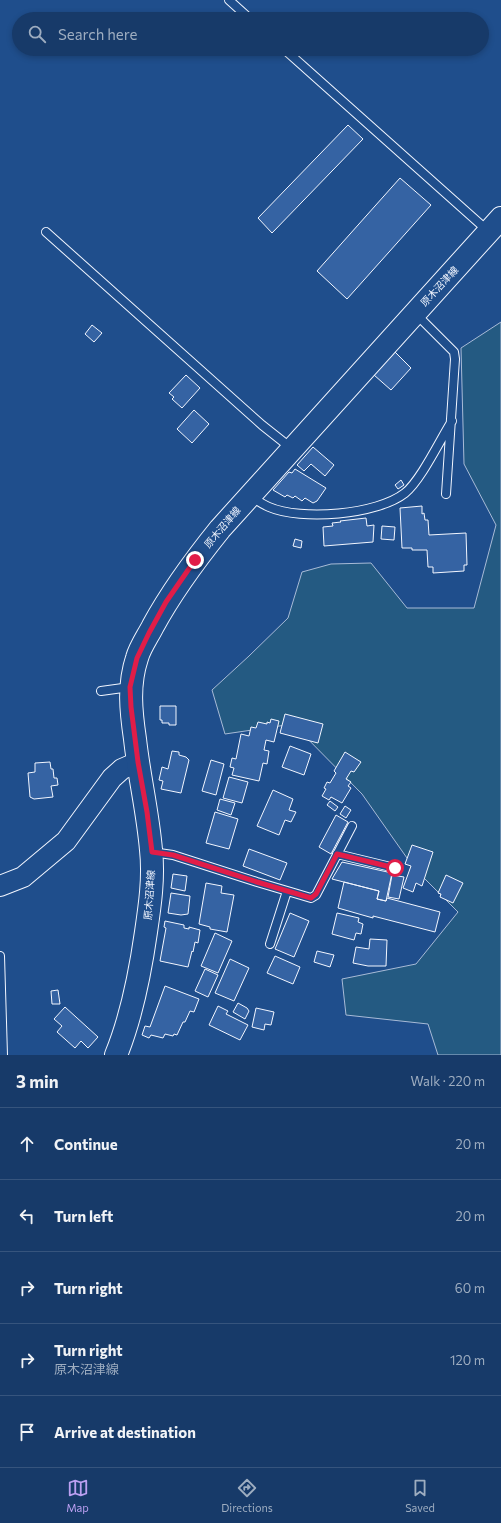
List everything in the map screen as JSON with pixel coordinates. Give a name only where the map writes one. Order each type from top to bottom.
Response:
[{"type":"main road","name":"原木沼津線","points":[[116,1055],[134,997],[142,959],[151,887],[152,852],[131,707],[130,687],[137,658],[166,602],[195,560],[220,528],[414,312],[495,225]]},
{"type":"street","points":[[0,886],[23,876],[66,841],[112,778],[122,769],[138,762]]},
{"type":"lane","points":[[229,0],[242,12]]},
{"type":"lane","points":[[292,56],[495,225]]},
{"type":"lane","points":[[46,232],[262,425],[291,448]]},
{"type":"lane","points":[[414,312],[454,352],[455,359],[452,421],[446,494]]},
{"type":"lane","points":[[250,496],[269,507],[290,513],[321,516],[382,505],[406,492],[416,480],[452,421]]},
{"type":"lane","points":[[101,692],[130,687]]},
{"type":"lane","points":[[152,852],[173,855],[311,898],[316,894],[352,826]]},
{"type":"lane","points":[[337,854],[395,868]]},
{"type":"lane","points":[[270,944],[287,891]]},
{"type":"lane","points":[[0,956],[3,1055]]},
{"type":"shaded area","points":[[501,322],[501,1055],[438,1055],[428,1024],[346,1015],[342,979],[416,964],[458,912],[414,868],[362,794],[293,724],[225,734],[212,690],[288,618],[302,572],[331,564],[371,563],[407,608],[474,608],[496,525],[464,464],[461,348]]},
{"type":"building","points":[[348,125],[363,139],[272,233],[258,218]]},
{"type":"building","points":[[400,178],[431,205],[347,299],[317,271]]},
{"type":"building","points":[[92,325],[102,333],[94,342],[85,334]]},
{"type":"building","points":[[395,352],[411,368],[391,390],[374,375]]},
{"type":"building","points":[[186,375],[200,388],[182,408],[172,399],[174,397],[169,393]]},
{"type":"building","points":[[194,410],[209,424],[192,443],[177,429]]},
{"type":"building","points":[[313,447],[334,465],[325,476],[311,464],[304,471],[297,465]]},
{"type":"building","points":[[295,469],[326,488],[317,501],[313,503],[305,498],[302,501],[295,496],[293,498],[287,495],[285,497],[273,490],[289,472],[292,473]]},
{"type":"building","points":[[401,480],[404,485],[398,489],[395,485]]},
{"type":"building","points":[[422,506],[422,514],[424,513],[425,520],[428,520],[429,535],[466,533],[467,565],[464,565],[464,571],[433,573],[433,567],[428,567],[427,550],[402,548],[400,508]]},
{"type":"building","points":[[366,518],[367,526],[374,525],[373,542],[324,546],[323,527],[333,526],[332,523],[341,522],[340,521]]},
{"type":"building","points":[[382,526],[395,527],[394,540],[381,539]]},
{"type":"building","points":[[295,539],[302,541],[301,548],[293,546]]},
{"type":"building","points":[[160,706],[176,706],[176,725],[162,723],[162,720],[160,720]]},
{"type":"building","points":[[285,714],[323,724],[318,743],[280,733]]},
{"type":"building","points":[[271,719],[279,721],[274,742],[266,740],[264,750],[269,751],[267,764],[263,763],[259,781],[232,775],[234,768],[230,767],[232,758],[236,759],[241,734],[249,736],[251,727],[256,728],[258,722],[267,724],[267,722],[270,723]]},
{"type":"building","points":[[290,746],[311,754],[304,775],[282,767]]},
{"type":"building","points":[[172,751],[179,752],[179,755],[186,757],[189,760],[181,793],[161,789],[163,781],[159,780],[162,767],[168,769]]},
{"type":"building","points":[[345,752],[361,762],[354,772],[351,771],[346,779],[351,782],[348,786],[351,788],[342,803],[331,797],[329,800],[322,796],[326,789],[324,788],[327,782],[330,783],[336,773],[334,771]]},
{"type":"building","points":[[211,760],[224,764],[216,795],[202,791]]},
{"type":"building","points":[[50,762],[51,769],[53,769],[54,778],[57,778],[58,785],[51,786],[53,797],[34,799],[30,797],[28,773],[35,772],[35,763]]},
{"type":"building","points":[[229,777],[248,782],[242,803],[223,798]]},
{"type":"building","points":[[273,790],[293,799],[289,810],[296,812],[291,822],[285,820],[279,835],[257,826]]},
{"type":"building","points":[[220,799],[235,803],[231,815],[217,810]]},
{"type":"building","points":[[330,801],[338,807],[335,811],[327,805]]},
{"type":"building","points":[[345,806],[351,810],[346,818],[340,814]]},
{"type":"building","points":[[215,812],[238,819],[229,849],[206,843]]},
{"type":"building","points":[[336,815],[348,822],[331,854],[319,847]]},
{"type":"building","points":[[412,845],[433,852],[422,886],[416,883],[413,892],[403,888],[411,866],[405,864]]},
{"type":"building","points":[[249,849],[287,863],[280,880],[243,866]]},
{"type":"building","points":[[342,862],[392,873],[386,901],[377,899],[379,891],[332,879]]},
{"type":"building","points":[[173,874],[187,876],[185,891],[171,888]]},
{"type":"building","points":[[392,875],[404,877],[399,899],[388,897]]},
{"type":"building","points":[[446,875],[463,883],[453,903],[440,897],[441,894],[438,893]]},
{"type":"building","points":[[344,882],[379,891],[377,899],[386,901],[387,898],[440,912],[435,932],[373,916],[373,918],[338,908]]},
{"type":"building","points":[[206,883],[222,886],[221,893],[234,895],[227,932],[210,929],[210,927],[199,924]]},
{"type":"building","points":[[171,893],[190,896],[188,914],[181,915],[168,913]]},
{"type":"building","points":[[290,913],[309,921],[294,957],[275,949]]},
{"type":"building","points":[[337,913],[359,918],[358,922],[363,924],[361,934],[356,933],[354,940],[332,934]]},
{"type":"building","points":[[165,921],[184,925],[184,928],[189,929],[189,927],[200,930],[198,943],[195,942],[188,967],[160,961],[166,928],[164,927]]},
{"type":"building","points":[[215,933],[232,941],[218,973],[201,966]]},
{"type":"building","points":[[370,939],[387,940],[386,966],[368,966],[353,963],[356,947],[369,949]]},
{"type":"building","points":[[317,951],[334,955],[330,967],[314,962]]},
{"type":"building","points":[[275,956],[300,967],[293,984],[267,973]]},
{"type":"building","points":[[230,959],[249,968],[234,1001],[215,993]]},
{"type":"building","points":[[205,969],[218,975],[208,997],[195,991]]},
{"type":"building","points":[[165,986],[199,999],[194,1012],[190,1011],[177,1035],[174,1034],[173,1036],[165,1034],[163,1038],[151,1035],[149,1038],[142,1035],[145,1026],[150,1027]]},
{"type":"building","points":[[58,990],[60,1004],[52,1004],[51,991]]},
{"type":"building","points":[[238,1003],[247,1008],[249,1011],[245,1019],[233,1012]]},
{"type":"building","points":[[218,1006],[228,1011],[226,1014],[248,1025],[240,1040],[209,1025]]},
{"type":"building","points":[[65,1007],[98,1037],[88,1048],[81,1041],[75,1048],[57,1032],[62,1026],[54,1019]]},
{"type":"building","points":[[256,1008],[274,1012],[271,1025],[265,1024],[264,1030],[252,1027]]},
{"type":"route","points":[[195,560],[166,602],[149,633],[137,658],[130,687],[138,762],[147,812],[152,852],[173,855],[311,898],[316,894],[337,854],[395,868]]}]
